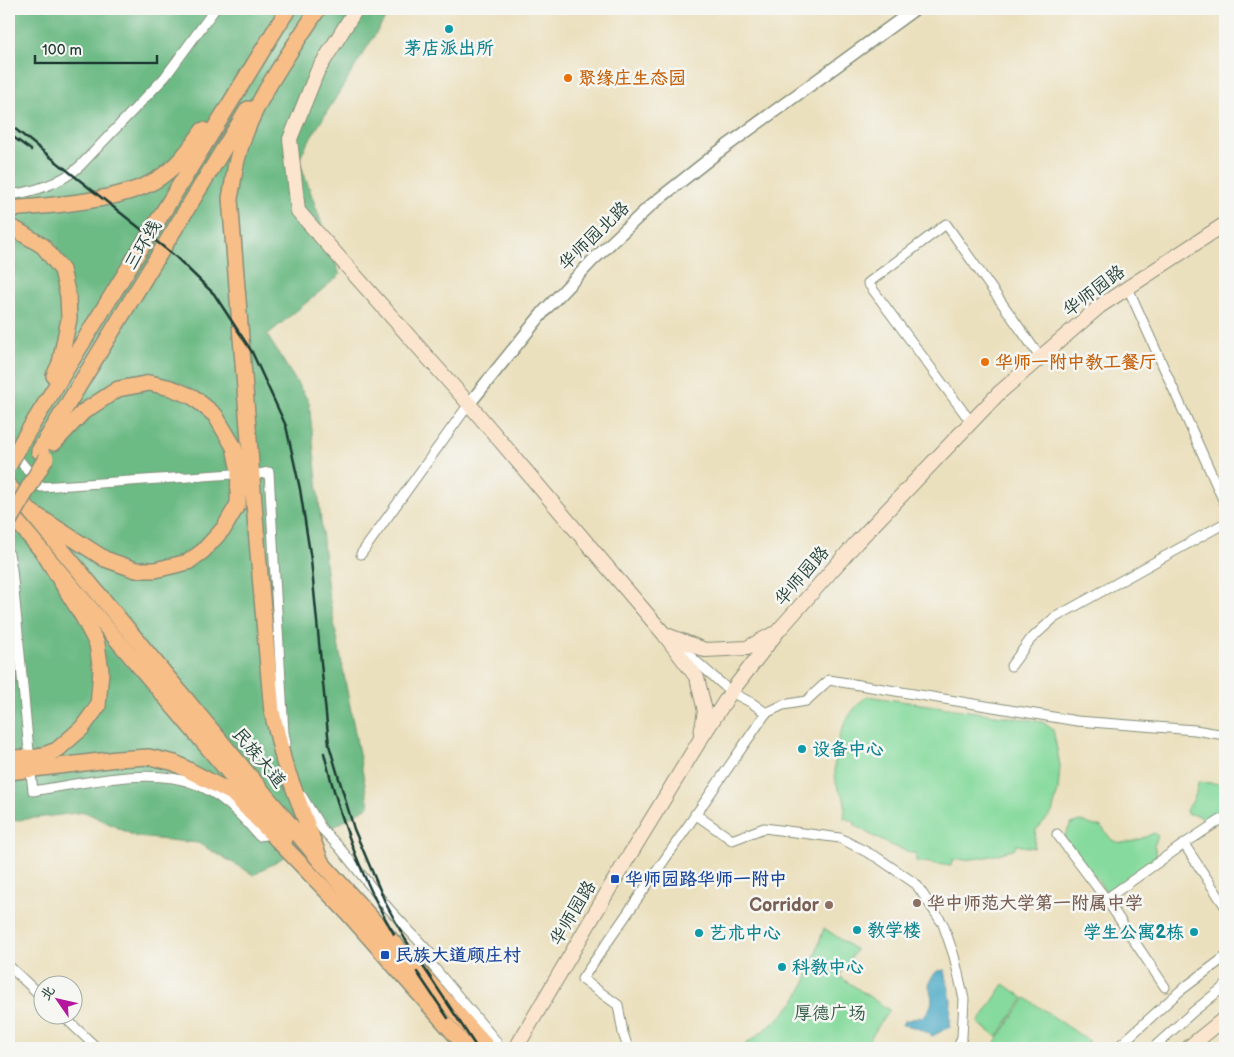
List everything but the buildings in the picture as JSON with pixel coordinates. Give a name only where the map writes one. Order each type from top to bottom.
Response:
[{"type":"main road","points":[[9,209],[82,202],[128,192],[160,177],[172,168],[194,144],[287,9]]},
{"type":"main road","name":"三环线","points":[[9,465],[287,9]]},
{"type":"main road","name":"三环线","points":[[9,502],[42,454],[310,9]]},
{"type":"main road","points":[[54,443],[144,290],[318,9]]},
{"type":"main road","points":[[356,9],[317,72],[290,139],[298,211],[468,404],[664,634],[697,678],[705,711],[700,740]]},
{"type":"main road","points":[[263,97],[237,159],[230,198],[233,243],[272,712],[284,762],[321,862]]},
{"type":"main road","name":"华师园路","points":[[516,1048],[615,879],[700,740],[731,692],[778,632],[856,542],[999,393],[1100,306],[1225,224]]},
{"type":"main road","points":[[9,228],[15,229],[43,246],[62,270],[68,296],[70,320],[60,363],[24,438]]},
{"type":"main road","points":[[9,521],[42,454],[82,412],[118,389],[150,383],[171,388],[193,397],[215,415],[234,447],[239,471],[238,504],[224,528],[203,551],[188,562],[155,570],[136,570],[105,559],[30,511]]},
{"type":"main road","name":"民族大道","points":[[9,486],[321,862],[492,1044]]},
{"type":"main road","name":"民族大道","points":[[9,512],[347,912],[468,1048]]},
{"type":"main road","points":[[9,758],[38,757],[57,750],[82,728],[98,706],[101,671],[97,644],[83,617],[43,552]]},
{"type":"main road","points":[[664,634],[706,650],[746,648],[778,632]]},
{"type":"main road","points":[[9,772],[149,757],[175,763],[232,793],[347,912]]},
{"type":"main road","points":[[1188,1048],[1225,1018]]},
{"type":"main road","points":[[1196,1048],[1225,1025]]},
{"type":"street","points":[[9,195],[22,194],[53,183],[76,170],[165,77],[215,9]]},
{"type":"street","name":"华师园北路","points":[[361,554],[468,404],[545,310],[593,260],[650,206],[717,153],[915,9]]},
{"type":"street","points":[[971,422],[868,282],[946,224],[1040,357]]},
{"type":"street","points":[[1128,288],[1225,504]]},
{"type":"street","points":[[9,447],[41,487],[233,474]]},
{"type":"street","points":[[259,474],[269,472],[284,733],[289,758],[301,794],[322,829],[339,847],[388,909],[430,953],[431,964],[492,1044]]},
{"type":"street","points":[[1011,666],[1030,640],[1054,618],[1225,523]]},
{"type":"street","points":[[9,554],[29,752]]},
{"type":"street","points":[[664,634],[731,692],[766,713]]},
{"type":"street","points":[[628,1048],[618,1005],[582,979],[766,713],[783,705],[806,701],[829,680],[1077,721],[1195,730],[1225,735]]},
{"type":"street","points":[[31,774],[33,791],[132,776],[166,777],[195,784],[220,797],[242,816],[259,836],[271,834]]},
{"type":"street","points":[[695,814],[732,840],[764,828],[840,838],[878,858],[916,884],[943,924],[956,962],[964,999],[962,1037],[958,1048]]},
{"type":"street","points":[[1106,899],[1225,817]]},
{"type":"street","points":[[1057,834],[1106,899],[1165,987]]},
{"type":"street","points":[[1184,844],[1225,906]]},
{"type":"street","points":[[1117,1048],[1180,991],[1225,957]]},
{"type":"street","points":[[9,966],[32,988]]},
{"type":"street","points":[[1153,1048],[1225,986]]},
{"type":"street","points":[[72,1024],[97,1048]]},
{"type":"green space","points":[[9,9],[391,9],[299,160],[340,275],[267,335],[309,402],[328,591],[369,806],[254,875],[198,843],[137,837],[85,812],[9,821]]},
{"type":"green space","points":[[867,696],[1043,722],[1053,730],[1060,766],[1058,791],[1052,813],[1036,830],[1034,848],[1016,845],[1015,848],[992,856],[952,860],[951,866],[916,861],[916,854],[877,838],[855,825],[855,822],[844,818],[844,800],[836,782],[835,757],[837,746],[844,724],[850,714]]},
{"type":"green space","points":[[1198,782],[1225,784],[1225,813],[1210,822],[1197,815],[1187,814],[1186,810],[1195,797]]},
{"type":"green space","points":[[1080,821],[1100,826],[1112,840],[1124,843],[1154,833],[1158,836],[1154,846],[1158,858],[1110,892],[1106,891],[1064,837],[1071,824]]},
{"type":"green space","name":"厚德广场","points":[[824,928],[856,950],[839,976],[889,1010],[864,1048],[741,1048],[779,1018],[793,1004],[809,972]]},
{"type":"green space","points":[[1004,984],[1024,998],[997,1037],[978,1023]]},
{"type":"green space","points":[[1026,998],[1089,1041],[1085,1048],[991,1048]]},
{"type":"water","points":[[945,970],[951,1000],[950,1027],[932,1036],[910,1026],[902,1025],[904,1021],[924,1016],[932,1000],[930,981],[937,971]]},
{"type":"railway","points":[[9,124],[176,257],[214,294],[252,352],[286,426],[300,489],[311,560],[329,745],[354,829],[386,904],[405,939],[477,1048]]},
{"type":"railway","points":[[9,134],[31,150]]},
{"type":"railway","points":[[324,753],[352,846],[371,891],[394,934]]},
{"type":"railway","points":[[417,972],[448,1018]]},
{"type":"place","name":"茅店派出所","points":[[449,29]]},
{"type":"place","name":"聚缘庄生态园","points":[[568,78]]},
{"type":"place","name":"华师一附中教工餐厅","points":[[985,362]]},
{"type":"place","name":"设备中心","points":[[802,749]]},
{"type":"place","name":"华师园路华师一附中","points":[[615,879]]},
{"type":"place","name":"华中师范大学第一附属中学","points":[[917,903]]},
{"type":"place","name":"Corridor","points":[[829,905]]},
{"type":"place","name":"教学楼","points":[[857,930]]},
{"type":"place","name":"学生公寓2栋","points":[[1194,932]]},
{"type":"place","name":"艺术中心","points":[[699,933]]},
{"type":"place","name":"民族大道顾庄村","points":[[385,955]]},
{"type":"place","name":"科教中心","points":[[782,967]]}]
